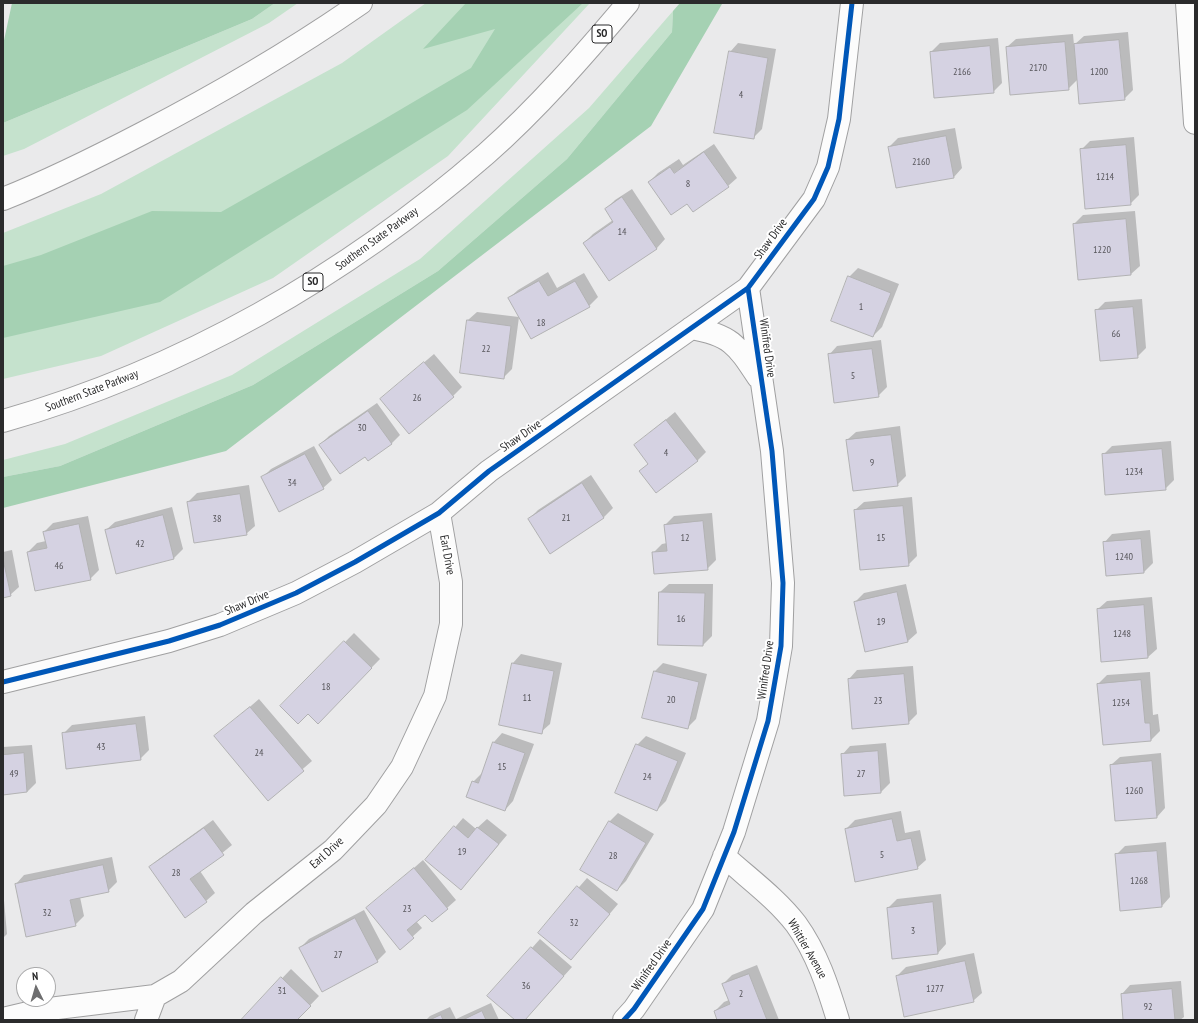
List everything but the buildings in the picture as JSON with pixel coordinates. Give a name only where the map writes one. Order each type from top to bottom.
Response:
[{"type":"main road","points":[[3,199],[68,171],[207,99],[338,19],[361,3]]},
{"type":"main road","name":"Southern State Parkway","points":[[3,421],[80,396],[193,349],[249,320],[348,261],[403,222],[488,152],[575,65],[628,3]]},
{"type":"main road","name":"Shaw Drive","points":[[3,682],[168,641],[220,625],[296,593],[355,562],[439,513],[489,471],[748,288],[814,199],[828,167],[839,119],[852,3]]},
{"type":"main road","points":[[1186,3],[1195,124]]},
{"type":"main road","name":"Winifred Drive","points":[[624,1020],[703,909],[734,832],[768,721],[781,646],[783,583],[772,451],[748,288]]},
{"type":"main road","points":[[691,328],[709,331],[735,344],[762,383]]},
{"type":"main road","name":"Earl Drive","points":[[3,1019],[41,1010],[155,996],[181,981],[254,913],[333,850],[376,805],[402,767],[435,696],[451,624],[451,582],[439,513]]},
{"type":"main road","name":"Whittier Avenue","points":[[724,856],[772,898],[796,925],[824,974],[838,1020]]},
{"type":"main road","points":[[146,1020],[155,996]]},
{"type":"green space","points":[[12,3],[275,3],[252,19],[3,123],[3,45]]},
{"type":"green space","points":[[275,3],[298,3],[269,23],[24,149],[3,156],[3,123],[252,19]]},
{"type":"green space","points":[[426,3],[590,3],[448,156],[273,278],[101,356],[3,379],[3,233],[101,194],[342,63]]},
{"type":"green space","points":[[466,3],[583,3],[467,110],[160,302],[3,338],[3,266],[41,255],[152,211],[221,212],[376,124],[471,68],[495,29],[423,49]]},
{"type":"green space","points":[[680,3],[722,4],[651,126],[226,451],[3,508],[3,477],[60,466],[253,385],[438,271],[567,159],[672,32],[673,11]]},
{"type":"green space","points":[[673,11],[672,32],[567,159],[438,271],[253,385],[60,466],[3,477],[3,460],[65,444],[232,375],[420,259],[589,108]]},
{"type":"cycle path","points":[[3,682],[169,641],[220,625],[296,593],[355,562],[439,513],[489,471],[748,288],[814,199],[828,167],[839,119],[852,3]]},
{"type":"cycle path","points":[[624,1020],[634,1009],[703,909],[734,832],[768,721],[781,646],[783,583],[772,451],[748,288]]}]
